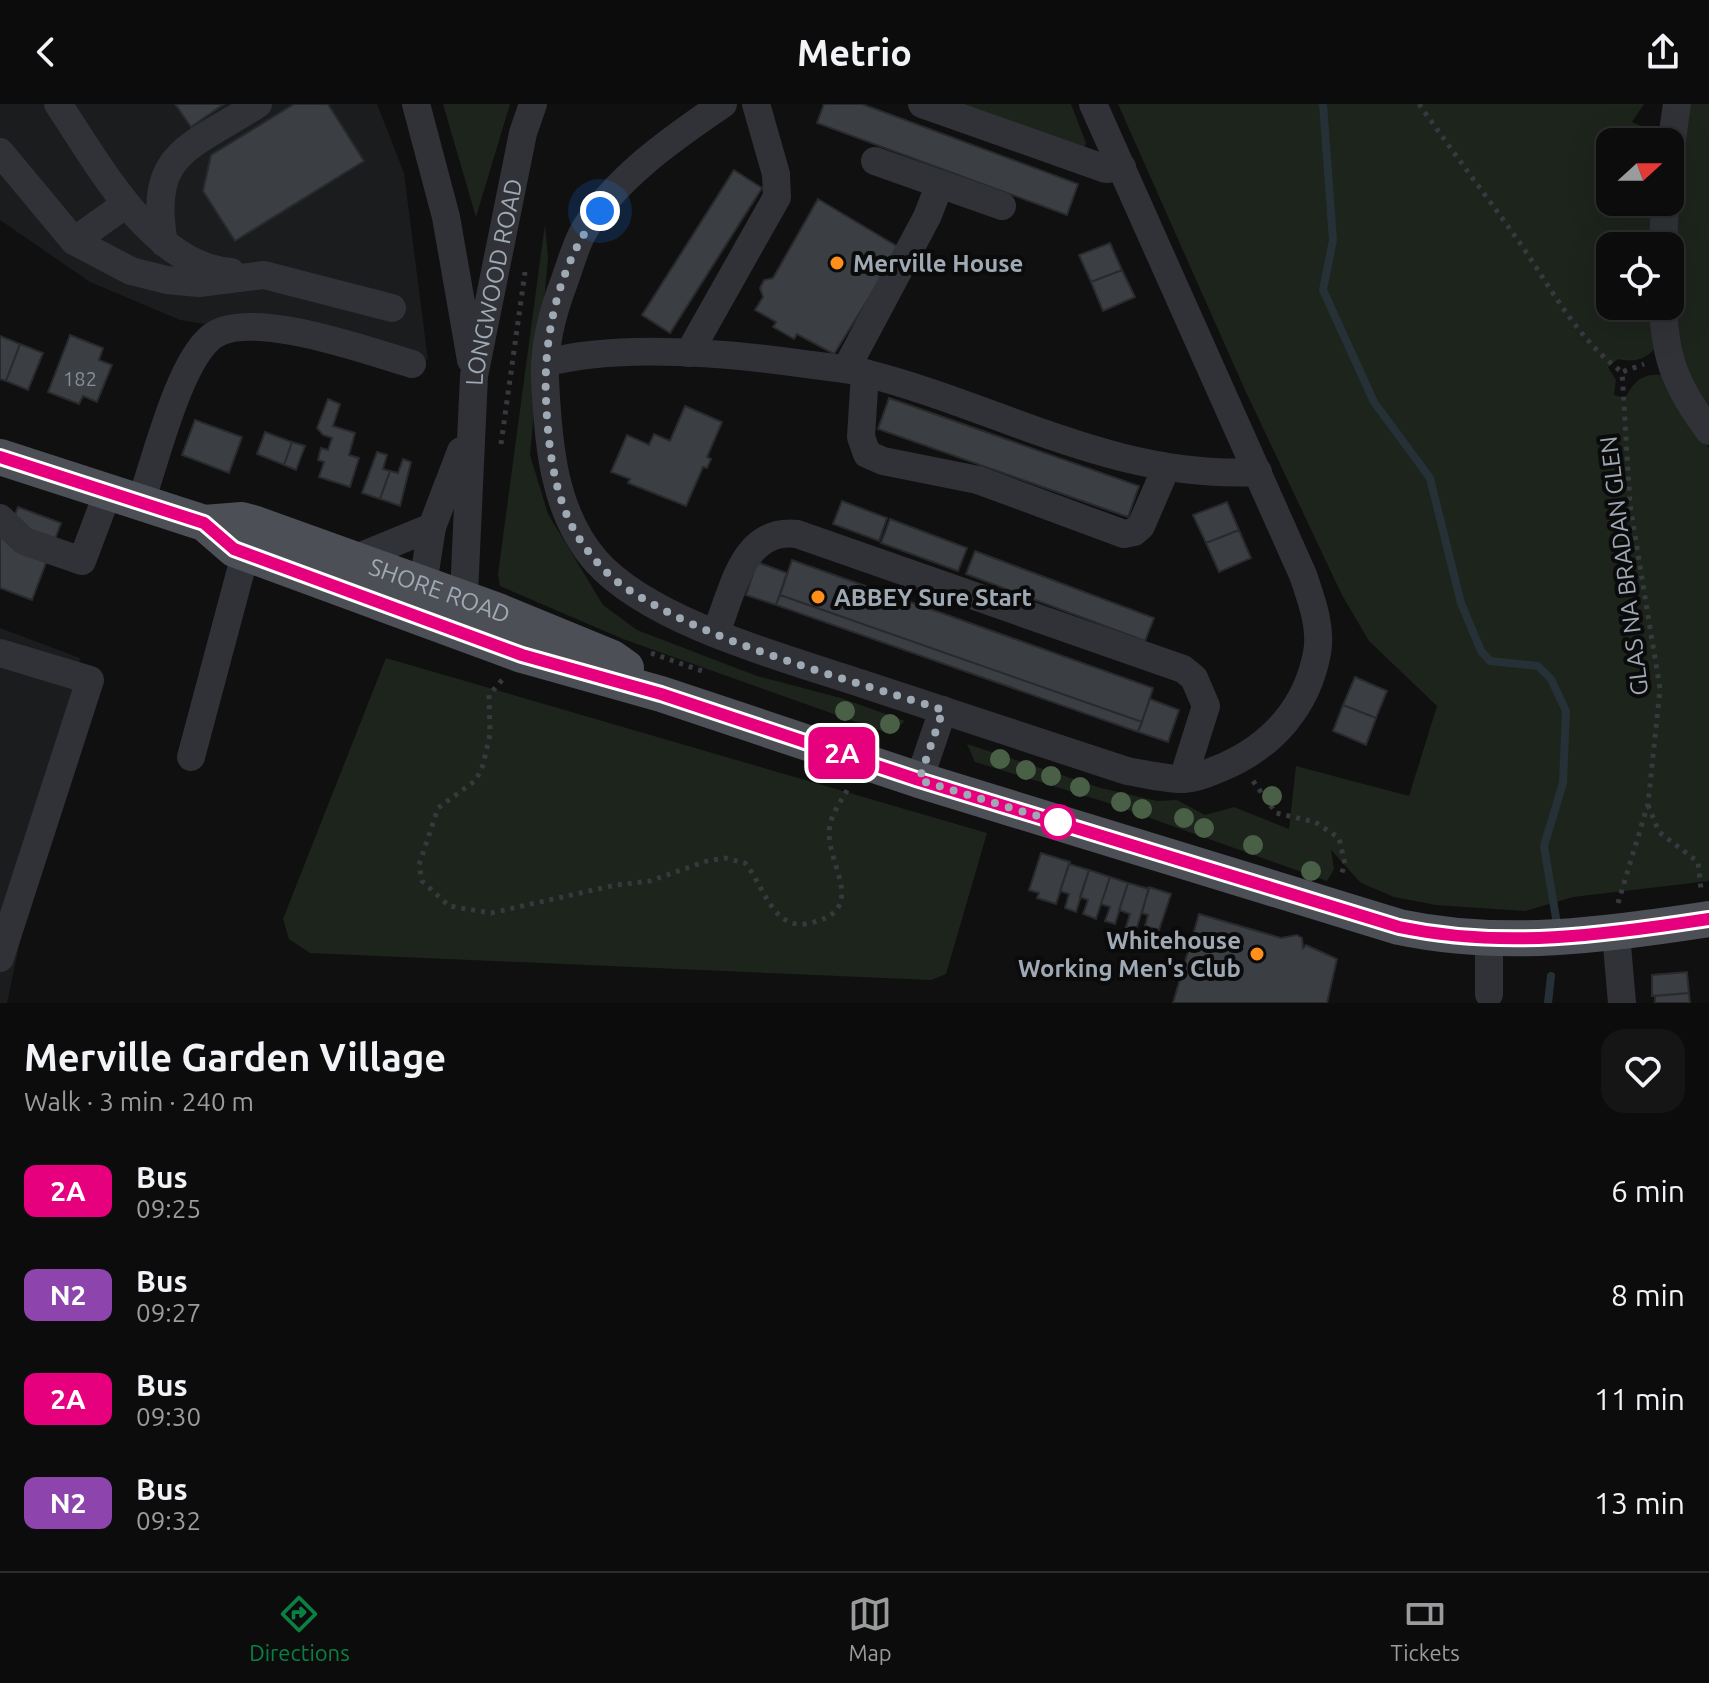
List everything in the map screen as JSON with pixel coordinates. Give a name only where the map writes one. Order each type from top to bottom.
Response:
[{"type":"main road","name":"SHORE ROAD","points":[[0,457],[204,523],[234,549],[250,539],[354,559],[421,599]]},
{"type":"main road","name":"SHORE ROAD","points":[[250,539],[463,615],[612,658],[661,694]]},
{"type":"main road","name":"SHORE ROAD","points":[[463,615],[522,655],[661,694],[919,780],[1399,927],[1440,936],[1554,939],[1617,921],[1705,906]]},
{"type":"street","points":[[58,104],[126,204],[164,243],[196,264],[223,272],[264,275],[392,308]]},
{"type":"street","points":[[164,243],[158,208],[161,181],[170,164],[258,104]]},
{"type":"street","name":"LONGWOOD ROAD","points":[[416,104],[446,217],[474,376]]},
{"type":"street","name":"LONGWOOD ROAD","points":[[474,376],[523,133],[533,104]]},
{"type":"street","points":[[723,104],[695,113],[618,189],[583,234],[556,304],[545,363],[554,473],[573,528],[596,561],[625,588],[716,632],[1127,771],[1183,779],[1203,775],[1241,759],[1274,737],[1302,700],[1318,651],[1315,611],[1303,575],[1258,472],[1093,104]]},
{"type":"street","points":[[689,353],[777,197],[776,174],[756,104]]},
{"type":"street","points":[[922,104],[1106,169],[1122,167]]},
{"type":"street","points":[[1674,128],[1677,104]]},
{"type":"street","points":[[0,152],[74,241],[131,271],[167,280],[199,283],[264,275]]},
{"type":"street","points":[[875,161],[1002,206]]},
{"type":"street","points":[[940,184],[856,371],[861,437],[867,454],[883,461],[978,480],[1124,534],[1134,532],[1141,526],[1166,468]]},
{"type":"street","points":[[74,241],[126,204]]},
{"type":"street","points":[[1664,320],[1667,356],[1685,399],[1709,431]]},
{"type":"street","points":[[0,518],[24,541],[82,561],[124,496],[182,381],[211,337],[243,326],[306,333],[412,364]]},
{"type":"street","points":[[545,363],[570,356],[721,352],[856,371],[1120,460],[1223,474],[1258,472]]},
{"type":"street","points":[[463,615],[469,432],[474,376]]},
{"type":"street","points":[[421,599],[432,527],[469,432]]},
{"type":"street","points":[[354,559],[432,527]]},
{"type":"street","points":[[716,632],[752,548],[763,538],[778,532],[797,534],[1183,669],[1194,678],[1206,706],[1183,779]]},
{"type":"street","points":[[191,757],[250,539]]},
{"type":"street","points":[[0,653],[90,680],[0,958]]},
{"type":"street","points":[[919,780],[943,710]]},
{"type":"street","points":[[1617,921],[1622,1003]]},
{"type":"street","points":[[1489,937],[1489,994]]},
{"type":"path","points":[[1419,104],[1521,245],[1558,303],[1607,360],[1622,372],[1667,356]]},
{"type":"path","points":[[499,459],[526,265]]},
{"type":"path","name":"GLAS NA BRADAN GLEN","points":[[1617,921],[1619,892],[1648,804],[1660,689],[1630,505],[1622,372]]},
{"type":"path","points":[[641,649],[713,675]]},
{"type":"path","points":[[522,655],[489,695],[490,734],[476,780],[438,808],[430,824],[419,865],[422,881],[449,906],[491,913],[650,881],[725,858],[745,863],[781,918],[797,925],[820,922],[834,910],[844,895],[841,873],[830,848],[830,825],[851,781]]},
{"type":"path","points":[[1241,759],[1276,813],[1315,822],[1339,838],[1345,864],[1335,889]]},
{"type":"path","points":[[1648,804],[1659,832],[1698,862],[1705,906]]},
{"type":"shaded area","points":[[0,104],[377,104],[404,173],[428,360],[180,320],[90,282],[0,220]]},
{"type":"shaded area","points":[[443,104],[510,104],[476,217]]},
{"type":"shaded area","points":[[945,104],[1071,104],[1086,143],[1083,153]]},
{"type":"shaded area","points":[[1118,104],[1644,104],[1632,122],[1646,128],[1596,128],[1596,216],[1659,216],[1658,232],[1596,232],[1596,320],[1657,320],[1658,345],[1650,354],[1641,359],[1618,359],[1608,367],[1616,380],[1614,395],[1625,398],[1640,379],[1664,375],[1709,448],[1709,881],[1573,897],[1525,911],[1436,905],[1394,897],[1361,883],[1331,850],[1334,869],[1327,881],[1105,802],[975,762],[967,744],[1101,788],[1157,801],[1177,800],[1205,815],[1234,807],[1289,829],[1296,766],[1409,796],[1437,706],[1369,641],[1342,595],[1245,390]]},
{"type":"shaded area","points":[[1691,104],[1709,104],[1709,422],[1681,356],[1673,320],[1684,320],[1684,232],[1676,232],[1672,227],[1673,216],[1684,216],[1684,135]]},
{"type":"shaded area","points":[[545,224],[548,258],[530,455],[548,514],[603,605],[637,630],[757,676],[841,698],[905,721],[890,734],[623,639],[500,586],[498,574]]},
{"type":"shaded area","points":[[0,628],[80,658],[7,1003],[0,1003]]},
{"type":"shaded area","points":[[386,658],[987,833],[946,974],[931,980],[310,953],[289,939],[283,919]]},
{"type":"building","points":[[175,104],[224,104],[191,127]]},
{"type":"building","points":[[294,104],[328,104],[364,161],[235,241],[203,191],[211,155]]},
{"type":"building","points":[[824,104],[862,104],[1078,184],[1067,215],[817,123]]},
{"type":"building","points":[[734,170],[762,188],[670,333],[642,315]]},
{"type":"building","name":"Merville House","points":[[818,199],[900,248],[834,354],[797,334],[794,339],[773,327],[776,322],[755,310],[763,297],[760,288],[764,280],[773,278]]},
{"type":"building","points":[[1110,243],[1122,270],[1091,282],[1079,255]]},
{"type":"building","points":[[1122,270],[1135,297],[1103,311],[1091,282]]},
{"type":"building","points":[[70,335],[103,348],[99,360],[112,365],[97,402],[83,396],[79,404],[48,392]]},
{"type":"building","points":[[0,336],[20,344],[6,381],[0,379]]},
{"type":"building","points":[[20,344],[43,353],[28,390],[6,381]]},
{"type":"building","points":[[889,398],[1139,486],[1128,517],[878,429]]},
{"type":"building","points":[[328,399],[340,404],[333,426],[355,433],[349,455],[359,458],[350,487],[319,477],[324,462],[318,460],[321,448],[328,450],[332,438],[323,435],[317,428]]},
{"type":"building","points":[[685,406],[722,422],[707,457],[711,459],[707,468],[703,467],[686,506],[628,483],[630,479],[611,472],[627,435],[649,445],[654,434],[670,441]]},
{"type":"building","points":[[195,420],[242,437],[229,473],[182,455]]},
{"type":"building","points":[[265,432],[292,442],[284,465],[257,454]]},
{"type":"building","points":[[292,442],[305,446],[296,470],[284,465]]},
{"type":"building","points":[[377,452],[387,455],[383,469],[390,471],[380,499],[362,493]]},
{"type":"building","points":[[403,459],[411,462],[400,506],[380,499],[390,471],[398,473]]},
{"type":"building","points":[[842,501],[887,518],[879,541],[833,524]]},
{"type":"building","points":[[1227,502],[1239,530],[1206,543],[1193,515]]},
{"type":"building","points":[[18,507],[61,523],[32,600],[0,588],[0,528],[9,531]]},
{"type":"building","points":[[890,519],[967,548],[958,571],[881,543]]},
{"type":"building","points":[[1239,530],[1251,558],[1219,572],[1206,543]]},
{"type":"building","points":[[975,551],[1154,618],[1145,641],[966,574]]},
{"type":"building","points":[[792,560],[1153,688],[1142,722],[780,595]]},
{"type":"building","points":[[757,562],[787,573],[776,605],[746,595]]},
{"type":"building","points":[[780,595],[1142,722],[1138,732],[776,605]]},
{"type":"building","points":[[1355,677],[1387,691],[1376,718],[1343,705]]},
{"type":"building","points":[[1150,699],[1179,710],[1168,742],[1138,732]]},
{"type":"building","points":[[1343,705],[1376,718],[1366,745],[1333,731]]},
{"type":"building","points":[[1041,853],[1070,862],[1056,904],[1037,898],[1039,893],[1029,890]]},
{"type":"building","points":[[1069,864],[1089,870],[1076,912],[1065,908],[1069,894],[1060,891]]},
{"type":"building","points":[[1089,870],[1110,877],[1096,919],[1083,914],[1088,900],[1080,897]]},
{"type":"building","points":[[1110,877],[1128,883],[1115,924],[1105,921],[1110,907],[1101,904]]},
{"type":"building","points":[[1128,883],[1149,889],[1136,930],[1126,927],[1130,914],[1119,910]]},
{"type":"building","points":[[1149,887],[1171,894],[1159,930],[1145,926],[1148,915],[1142,913]]},
{"type":"building","name":"Whitehouse Working Men's Club","points":[[1199,914],[1281,938],[1297,935],[1302,938],[1303,948],[1306,945],[1337,959],[1327,1003],[1173,1003]]},
{"type":"building","points":[[1687,972],[1689,993],[1652,996],[1652,975]]},
{"type":"building","points":[[1689,993],[1690,1003],[1655,1003],[1655,996]]},
{"type":"waterway","points":[[1323,104],[1333,240],[1323,290],[1374,402],[1430,478],[1461,603],[1481,651],[1490,661],[1538,666],[1551,679],[1566,711],[1563,783],[1544,846],[1556,918]]},
{"type":"waterway","points":[[1548,1003],[1551,976]]},
{"type":"bus line","name":"2A","points":[[0,457],[204,523],[234,549],[522,655],[661,694],[919,780],[1399,927],[1440,936],[1561,939],[1616,934],[1709,919]]},
{"type":"place","name":"Merville House","points":[[837,263]]},
{"type":"place","name":"ABBEY Sure Start","points":[[818,597]]},
{"type":"place","name":"Whitehouse Working Men's Club","points":[[1257,954]]},
{"type":"route","points":[[600,211],[583,234],[556,304],[545,363],[547,418],[554,473],[573,528],[596,561],[625,588],[698,626],[943,710],[929,759],[919,780],[1064,824],[1058,822]]}]
